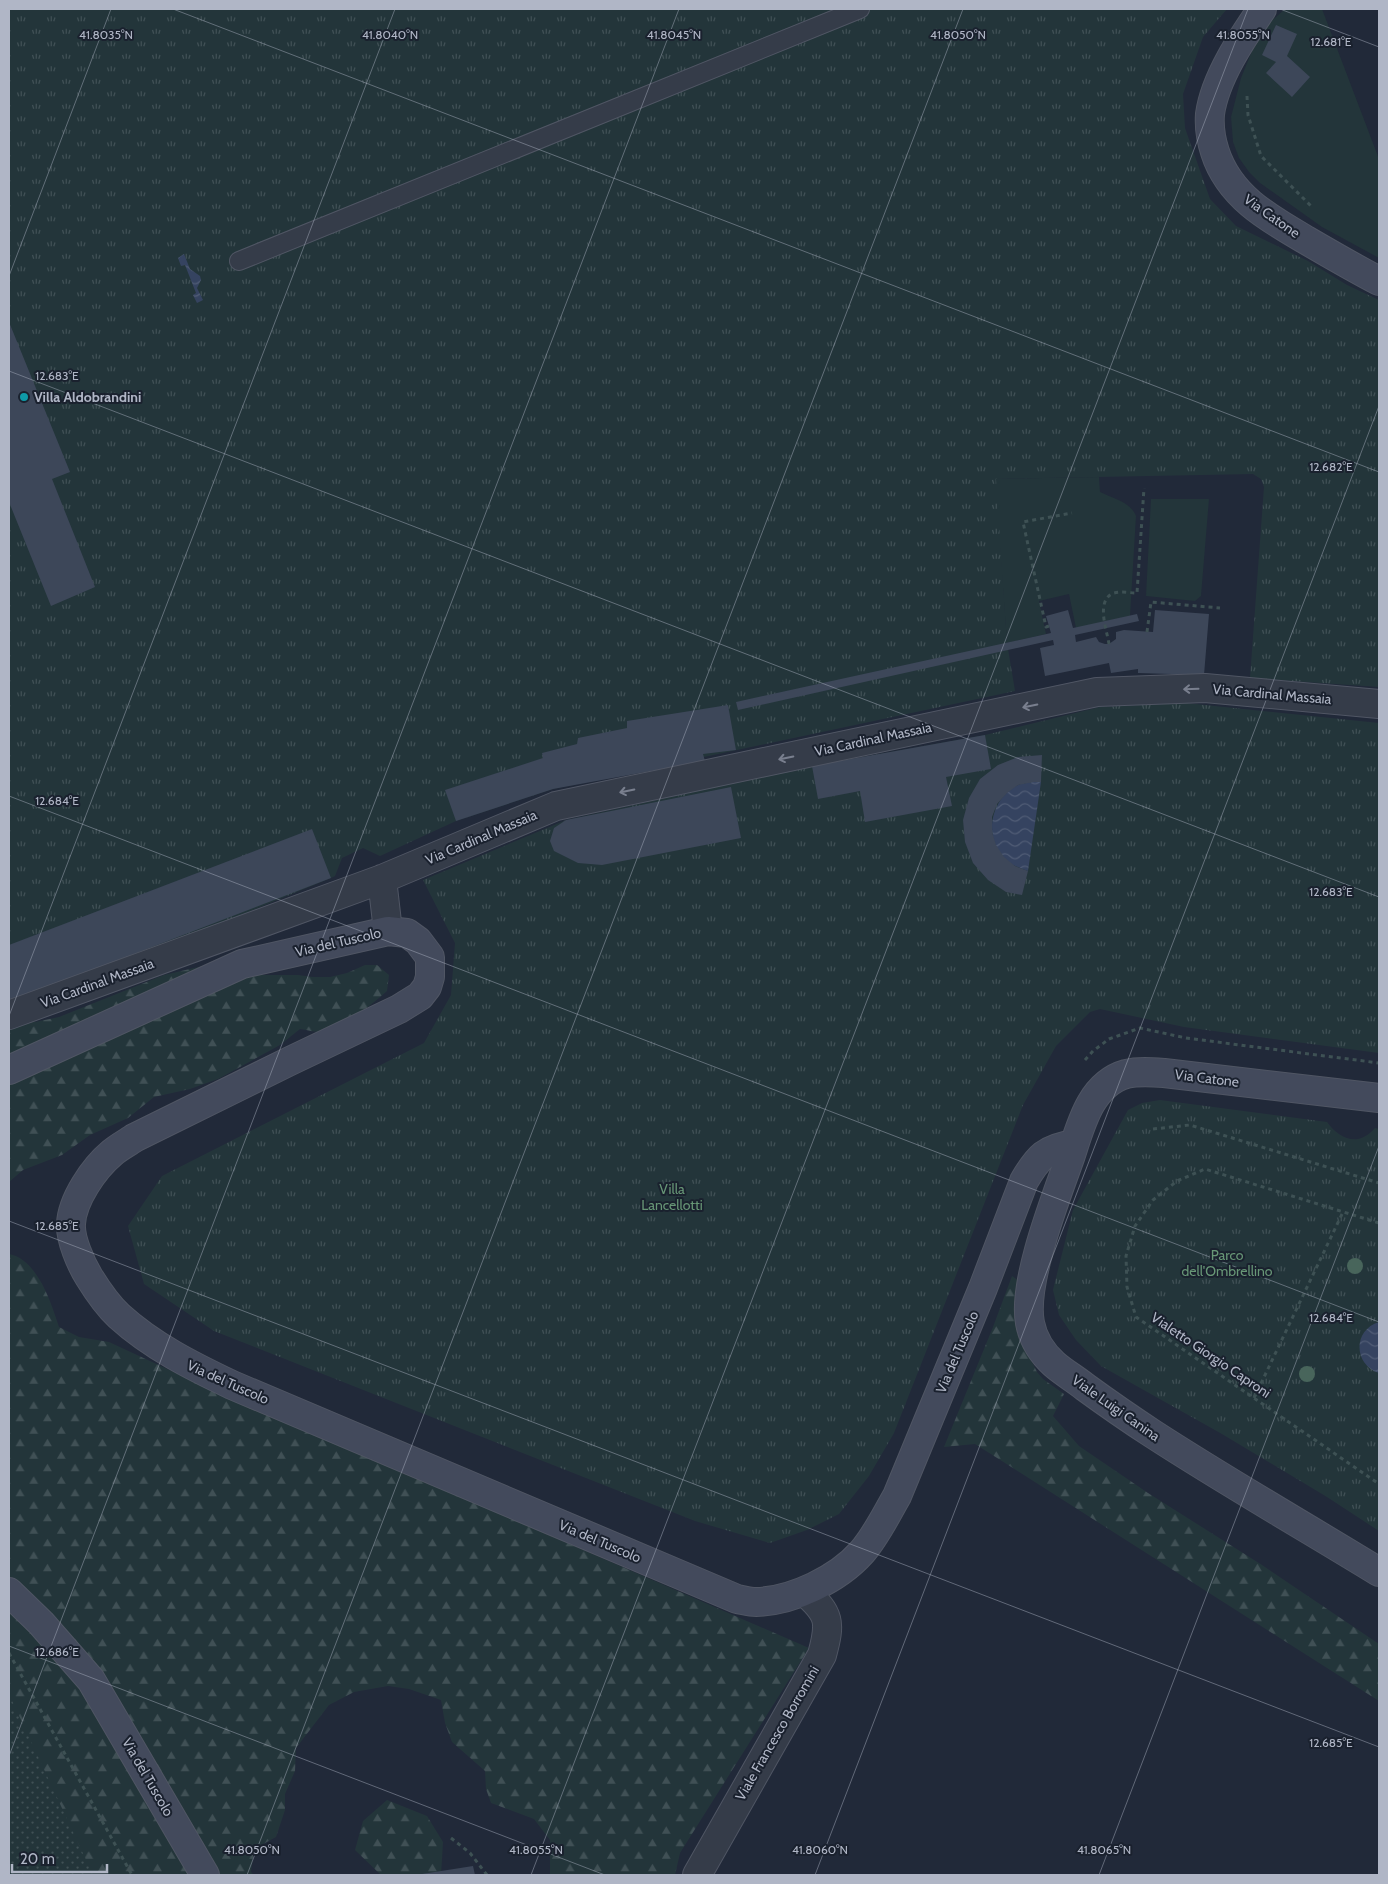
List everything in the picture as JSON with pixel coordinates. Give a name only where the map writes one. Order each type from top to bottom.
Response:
[{"type":"street","name":"Via Catone","points":[[1262,9],[1229,62],[1212,104],[1210,116],[1211,139],[1221,167],[1231,184],[1256,208],[1279,224],[1379,281]]},
{"type":"street","name":"Via Cardinal Massaia","points":[[9,1015],[382,879],[556,806],[1097,692],[1205,688],[1379,704]]},
{"type":"street","points":[[382,879],[388,931]]},
{"type":"street","name":"Via del Tuscolo","points":[[9,1070],[242,964],[388,931],[406,933],[418,941],[430,958],[430,977],[420,996],[134,1138],[112,1153],[76,1200],[70,1225],[79,1260],[96,1289],[117,1315],[138,1332],[181,1361],[232,1385],[737,1599],[755,1602],[804,1592],[833,1576],[862,1552],[897,1496],[983,1288],[1024,1181],[1032,1166],[1045,1153],[1062,1146],[1074,1144]]},
{"type":"street","name":"Via Catone","points":[[1074,1144],[1089,1106],[1104,1086],[1126,1074],[1138,1072],[1164,1073],[1379,1098]]},
{"type":"street","name":"Viale Luigi Canina","points":[[1074,1144],[1045,1233],[1031,1289],[1029,1320],[1036,1342],[1055,1365],[1136,1422],[1181,1452],[1379,1572]]},
{"type":"street","name":"Via del Tuscolo","points":[[9,1592],[41,1622],[91,1680],[205,1875]]},
{"type":"street","name":"Viale Francesco Borromini","points":[[697,1875],[822,1655],[826,1640],[827,1621],[822,1607],[804,1592]]},
{"type":"lane","points":[[239,261],[860,9]]},
{"type":"path","points":[[1247,95],[1248,115],[1262,156],[1313,207]]},
{"type":"path","points":[[1109,644],[1104,618],[1105,602],[1109,596],[1115,593],[1138,593],[1144,488]]},
{"type":"path","points":[[1049,626],[1046,627],[1023,522],[1072,513]]},
{"type":"path","points":[[1148,632],[1150,602],[1220,608]]},
{"type":"path","points":[[1140,1028],[1186,1038],[1379,1063]]},
{"type":"path","points":[[1153,1129],[1190,1125],[1379,1183]]},
{"type":"path","name":"Vialetto Giorgio Caproni","points":[[1379,1223],[1206,1169],[1177,1181],[1153,1200],[1135,1226],[1126,1256],[1127,1287],[1136,1317],[1379,1484]]},
{"type":"path","points":[[1254,1398],[1343,1212]]},
{"type":"path","points":[[9,1653],[132,1875]]},
{"type":"path","points":[[451,1838],[470,1853],[487,1875]]},
{"type":"green space","name":"Villa Aldobrandini","points":[[9,9],[1227,9],[1203,37],[1183,94],[1185,128],[1210,199],[1236,226],[1308,261],[1347,285],[1379,300],[1379,687],[1250,678],[1264,487],[1261,479],[1253,474],[996,479],[1007,643],[1015,691],[553,789],[456,821],[380,856],[363,848],[342,858],[335,876],[331,878],[9,1010]]},
{"type":"green space","points":[[1285,9],[1322,9],[1379,159],[1379,258],[1322,227],[1260,183],[1239,158],[1233,142],[1231,117],[1241,78],[1252,51],[1267,25]]},
{"type":"green space","points":[[1099,477],[1100,492],[1126,504],[1134,511],[1136,516],[1130,616],[1076,628],[1069,594],[1039,601],[1046,634],[1007,643],[995,479]]},
{"type":"green space","points":[[1151,499],[1209,499],[1201,596],[1195,601],[1146,596]]},
{"type":"green space","name":"Villa Lancellotti","points":[[1186,703],[1379,723],[1379,1053],[1184,1027],[1100,1009],[1090,1012],[1056,1046],[1023,1105],[894,1433],[869,1476],[839,1514],[807,1530],[770,1543],[695,1521],[214,1331],[144,1284],[128,1226],[162,1176],[424,1043],[451,995],[455,943],[423,880],[566,820],[812,766],[985,735],[1100,707]]},
{"type":"green space","points":[[224,961],[255,975],[313,977],[330,977],[347,973],[365,965],[377,965],[389,975],[387,991],[357,1015],[338,1027],[324,1032],[300,1029],[280,1045],[218,1079],[190,1089],[154,1097],[128,1118],[90,1135],[62,1155],[23,1170],[9,1182],[9,1025],[24,1020],[35,1022],[59,1017],[164,975]]},
{"type":"green space","name":"Parco dell'Ombrellino","points":[[1160,1100],[1327,1122],[1338,1133],[1350,1139],[1363,1138],[1375,1128],[1379,1129],[1379,1531],[1327,1497],[1222,1434],[1101,1366],[1076,1340],[1059,1315],[1053,1290],[1073,1210],[1128,1110],[1142,1103]]},
{"type":"green space","points":[[9,1254],[28,1264],[42,1283],[59,1327],[79,1337],[109,1342],[178,1374],[809,1648],[680,1853],[675,1875],[550,1875],[550,1840],[534,1819],[491,1803],[486,1789],[485,1771],[452,1742],[445,1723],[441,1700],[409,1689],[388,1686],[354,1692],[329,1705],[296,1748],[295,1771],[285,1794],[285,1810],[276,1837],[254,1849],[251,1872],[254,1875],[9,1875]]},
{"type":"green space","points":[[1012,1276],[1022,1283],[1017,1324],[1018,1334],[1037,1372],[1043,1379],[1064,1394],[1053,1416],[1079,1446],[1379,1644],[1379,1701],[975,1444],[944,1447]]},
{"type":"green space","points":[[9,1694],[93,1875],[9,1875]]},
{"type":"green space","points":[[387,1800],[427,1816],[443,1842],[441,1875],[381,1875],[355,1850],[363,1821]]},
{"type":"water","points":[[184,254],[190,269],[200,276],[201,280],[197,288],[203,300],[197,303],[193,295],[196,293],[185,265],[181,266],[178,258]]},
{"type":"water","points":[[1041,782],[1028,871],[1009,863],[1004,858],[997,849],[992,829],[996,808],[1001,799],[1018,785]]},
{"type":"water","points":[[1379,1322],[1379,1373],[1370,1369],[1364,1362],[1360,1347],[1364,1332],[1370,1326]]},
{"type":"building","points":[[1276,25],[1297,34],[1287,56],[1310,77],[1292,97],[1266,73],[1276,62],[1262,55]]},
{"type":"building","points":[[9,322],[70,472],[52,479],[95,587],[51,606],[9,502]]},
{"type":"building","points":[[1068,610],[1073,628],[1137,614],[1139,621],[1075,635],[1076,642],[1096,637],[1099,642],[1105,644],[1109,644],[1116,639],[1116,632],[1124,630],[1153,632],[1155,610],[1209,614],[1204,675],[1138,673],[1138,669],[1111,673],[1109,663],[1045,676],[1040,648],[1054,645],[1053,640],[738,710],[736,702],[1051,633],[1046,616]]},
{"type":"building","points":[[728,705],[736,750],[703,754],[705,761],[553,789],[456,821],[445,790],[543,758],[542,753],[577,744],[578,738],[627,728],[627,721]]},
{"type":"building","points":[[985,735],[991,769],[946,777],[952,806],[865,822],[860,791],[818,799],[812,766]]},
{"type":"building","points":[[1042,755],[1041,782],[1018,785],[997,804],[992,817],[992,832],[996,845],[1004,857],[1015,866],[1028,871],[1022,895],[1006,892],[988,880],[973,863],[965,842],[963,820],[969,798],[980,779],[998,765],[1018,757]]},
{"type":"building","points":[[731,787],[741,838],[602,865],[578,863],[554,851],[550,841],[554,828],[566,820]]},
{"type":"building","points":[[312,829],[331,878],[9,1002],[9,945]]},
{"type":"building","points":[[473,1866],[475,1875],[422,1875],[422,1874]]},
{"type":"place","name":"Villa Aldobrandini","points":[[24,397]]}]
